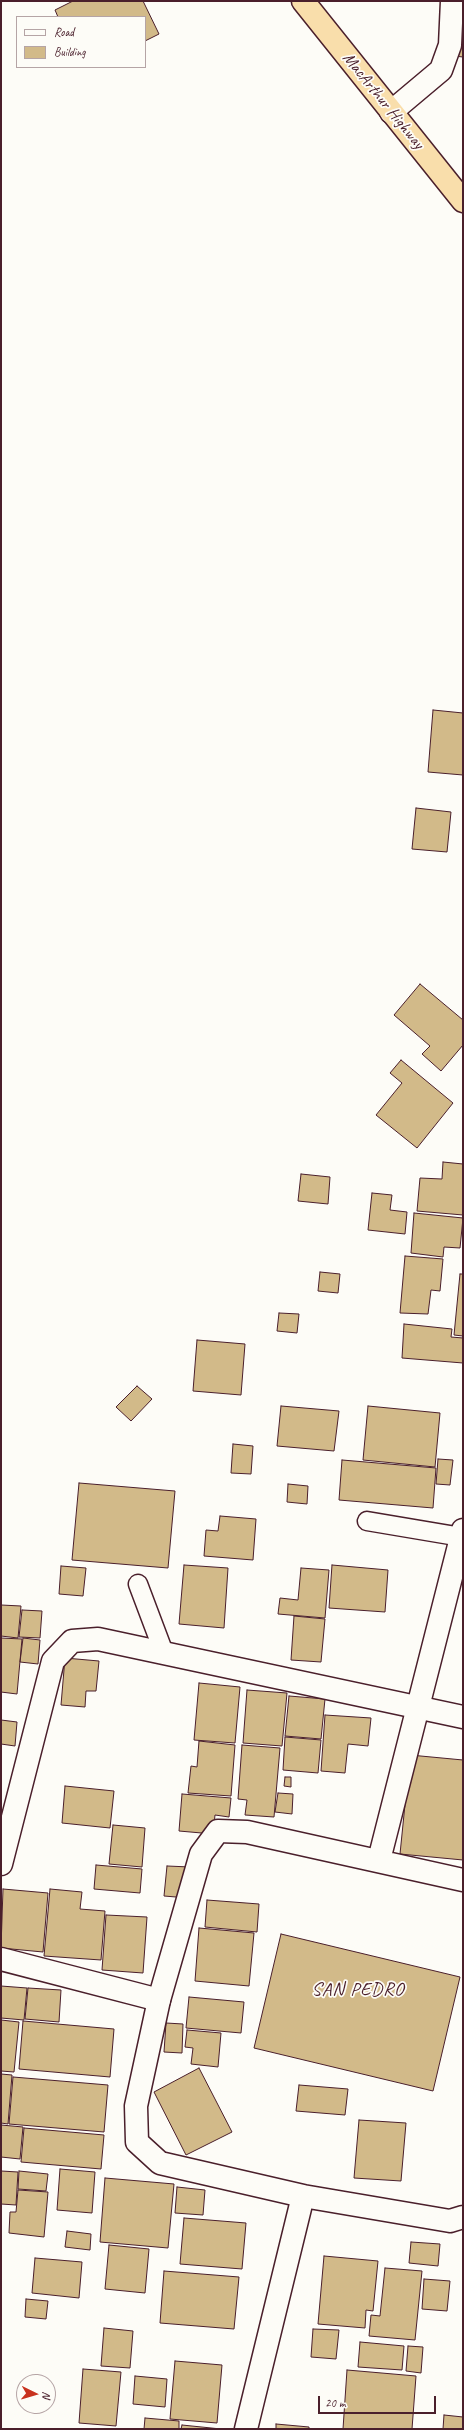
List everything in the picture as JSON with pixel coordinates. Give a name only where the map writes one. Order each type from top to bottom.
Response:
[{"type":"highway","name":"MacArthur Highway","points":[[303,1],[463,201]]},
{"type":"street","points":[[391,112],[441,70],[450,45],[452,1]]},
{"type":"street","points":[[379,1860],[462,1534]]},
{"type":"street","points":[[1,1864],[53,1661],[72,1641],[98,1639],[418,1708],[463,1716]]},
{"type":"street","points":[[463,1880],[379,1860],[247,1832],[218,1831],[201,1854],[159,2000],[136,2106],[137,2142],[160,2163],[303,2196],[450,2221],[463,2217]]},
{"type":"street","points":[[1,1959],[159,2000]]},
{"type":"street","points":[[246,2429],[303,2196]]},
{"type":"lane","points":[[367,1521],[462,1534]]},
{"type":"lane","points":[[138,1584],[164,1653]]},
{"type":"building","points":[[73,1],[143,1],[159,34],[146,40],[146,16],[58,16],[55,10]]},
{"type":"building","points":[[456,22],[463,22],[463,57],[454,56]]},
{"type":"building","points":[[433,710],[463,713],[463,775],[428,772]]},
{"type":"building","points":[[416,808],[451,812],[447,852],[412,849]]},
{"type":"building","points":[[420,984],[463,1020],[463,1045],[441,1071],[422,1054],[430,1046],[394,1015]]},
{"type":"building","points":[[401,1060],[453,1103],[417,1148],[376,1115],[402,1083],[390,1073]]},
{"type":"building","points":[[443,1162],[463,1164],[463,1215],[417,1211],[420,1178],[442,1179]]},
{"type":"building","points":[[301,1174],[330,1177],[328,1204],[298,1201]]},
{"type":"building","points":[[372,1193],[392,1195],[390,1210],[407,1212],[405,1234],[368,1230]]},
{"type":"building","points":[[414,1213],[463,1218],[460,1248],[444,1247],[443,1257],[411,1253]]},
{"type":"building","points":[[405,1256],[443,1259],[440,1291],[431,1290],[428,1314],[400,1313]]},
{"type":"building","points":[[320,1272],[340,1274],[338,1293],[318,1291]]},
{"type":"building","points":[[460,1274],[463,1274],[463,1336],[454,1335]]},
{"type":"building","points":[[279,1313],[299,1314],[297,1333],[277,1331]]},
{"type":"building","points":[[404,1324],[452,1329],[451,1337],[463,1338],[463,1363],[402,1358]]},
{"type":"building","points":[[197,1340],[245,1344],[241,1395],[193,1391]]},
{"type":"building","points":[[137,1386],[152,1399],[131,1421],[116,1407]]},
{"type":"building","points":[[281,1406],[339,1411],[334,1451],[277,1446]]},
{"type":"building","points":[[368,1406],[440,1413],[435,1467],[363,1460]]},
{"type":"building","points":[[233,1444],[253,1446],[251,1474],[231,1473]]},
{"type":"building","points":[[438,1459],[453,1460],[450,1485],[436,1484]]},
{"type":"building","points":[[342,1460],[436,1468],[433,1508],[339,1500]]},
{"type":"building","points":[[79,1483],[175,1491],[168,1568],[72,1560]]},
{"type":"building","points":[[288,1484],[308,1486],[307,1504],[287,1502]]},
{"type":"building","points":[[220,1516],[256,1519],[253,1560],[204,1556],[206,1530],[218,1531]]},
{"type":"building","points":[[184,1565],[228,1568],[224,1628],[179,1624]]},
{"type":"building","points":[[332,1565],[388,1570],[385,1612],[329,1608]]},
{"type":"building","points":[[61,1566],[86,1568],[83,1596],[59,1594]]},
{"type":"building","points":[[301,1568],[329,1570],[325,1618],[278,1614],[280,1598],[298,1600]]},
{"type":"building","points":[[1,1605],[21,1606],[18,1638],[1,1636]]},
{"type":"building","points":[[22,1610],[42,1611],[40,1638],[19,1637]]},
{"type":"building","points":[[294,1616],[325,1619],[321,1662],[291,1660]]},
{"type":"building","points":[[1,1638],[22,1639],[17,1694],[1,1692]]},
{"type":"building","points":[[23,1638],[40,1640],[38,1664],[20,1662]]},
{"type":"building","points":[[65,1658],[99,1661],[96,1691],[86,1691],[85,1707],[61,1705]]},
{"type":"building","points":[[199,1683],[240,1687],[235,1743],[194,1740]]},
{"type":"building","points":[[247,1690],[287,1693],[282,1746],[243,1743]]},
{"type":"building","points":[[289,1696],[325,1699],[321,1739],[285,1736]]},
{"type":"building","points":[[325,1715],[371,1718],[368,1746],[348,1744],[345,1773],[321,1771]]},
{"type":"building","points":[[1,1720],[17,1722],[15,1746],[1,1744]]},
{"type":"building","points":[[285,1737],[321,1740],[318,1773],[283,1770]]},
{"type":"building","points":[[199,1741],[235,1745],[231,1796],[188,1793],[191,1766],[197,1767]]},
{"type":"building","points":[[242,1745],[280,1748],[274,1817],[245,1815],[247,1800],[238,1799]]},
{"type":"building","points":[[410,1755],[463,1760],[463,1860],[400,1854]]},
{"type":"building","points":[[285,1777],[291,1777],[291,1787],[284,1786]]},
{"type":"building","points":[[65,1786],[114,1791],[110,1828],[62,1823]]},
{"type":"building","points":[[278,1793],[293,1794],[292,1814],[275,1812]]},
{"type":"building","points":[[182,1794],[231,1798],[229,1817],[215,1815],[213,1834],[179,1831]]},
{"type":"building","points":[[113,1825],[145,1828],[142,1867],[109,1864]]},
{"type":"building","points":[[96,1865],[142,1869],[140,1893],[94,1889]]},
{"type":"building","points":[[167,1866],[190,1867],[188,1898],[164,1896]]},
{"type":"building","points":[[3,1889],[48,1893],[43,1952],[1,1948]]},
{"type":"building","points":[[50,1889],[82,1892],[80,1909],[105,1911],[101,1960],[44,1956]]},
{"type":"building","points":[[207,1900],[259,1904],[257,1932],[205,1927]]},
{"type":"building","points":[[106,1915],[147,1917],[143,1973],[102,1970]]},
{"type":"building","points":[[199,1928],[254,1933],[249,1986],[195,1981]]},
{"type":"building","points":[[281,1934],[460,1977],[433,2091],[254,2048]]},
{"type":"building","points":[[1,1986],[27,1988],[24,2020],[1,2018]]},
{"type":"building","points":[[28,1988],[61,1990],[59,2022],[25,2019]]},
{"type":"building","points":[[189,1997],[244,2002],[241,2033],[186,2028]]},
{"type":"building","points":[[1,2020],[19,2022],[14,2072],[1,2071]]},
{"type":"building","points":[[23,2021],[114,2029],[110,2077],[19,2069]]},
{"type":"building","points":[[166,2023],[183,2024],[182,2053],[164,2052]]},
{"type":"building","points":[[187,2030],[221,2033],[218,2067],[191,2064],[193,2048],[185,2047]]},
{"type":"building","points":[[199,2068],[232,2132],[186,2155],[154,2092]]},
{"type":"building","points":[[1,2074],[12,2075],[8,2124],[1,2123]]},
{"type":"building","points":[[13,2077],[108,2085],[104,2132],[9,2124]]},
{"type":"building","points":[[299,2085],[348,2089],[345,2115],[296,2111]]},
{"type":"building","points":[[359,2120],[406,2123],[401,2181],[354,2178]]},
{"type":"building","points":[[1,2125],[23,2127],[20,2159],[1,2157]]},
{"type":"building","points":[[24,2128],[104,2135],[101,2169],[21,2162]]},
{"type":"building","points":[[60,2169],[95,2172],[92,2213],[57,2210]]},
{"type":"building","points":[[1,2171],[18,2172],[16,2205],[1,2204]]},
{"type":"building","points":[[19,2171],[48,2174],[46,2191],[18,2189]]},
{"type":"building","points":[[105,2178],[174,2184],[168,2248],[100,2242]]},
{"type":"building","points":[[177,2187],[205,2190],[203,2215],[175,2213]]},
{"type":"building","points":[[18,2190],[48,2192],[44,2237],[9,2233],[10,2212],[16,2212]]},
{"type":"building","points":[[184,2218],[246,2223],[242,2269],[180,2264]]},
{"type":"building","points":[[67,2231],[91,2234],[90,2250],[65,2247]]},
{"type":"building","points":[[411,2242],[440,2244],[438,2266],[409,2263]]},
{"type":"building","points":[[109,2245],[149,2249],[145,2293],[105,2289]]},
{"type":"building","points":[[324,2256],[378,2261],[373,2311],[366,2310],[365,2328],[318,2324]]},
{"type":"building","points":[[35,2258],[82,2262],[79,2298],[32,2293]]},
{"type":"building","points":[[385,2268],[422,2271],[415,2340],[369,2336],[371,2315],[380,2316]]},
{"type":"building","points":[[164,2271],[239,2277],[234,2329],[160,2323]]},
{"type":"building","points":[[424,2279],[450,2281],[447,2311],[422,2309]]},
{"type":"building","points":[[26,2299],[48,2301],[46,2319],[25,2317]]},
{"type":"building","points":[[104,2328],[133,2331],[130,2368],[101,2366]]},
{"type":"building","points":[[313,2329],[339,2330],[336,2359],[311,2357]]},
{"type":"building","points":[[360,2342],[404,2346],[402,2370],[358,2367]]},
{"type":"building","points":[[408,2346],[423,2347],[421,2373],[406,2371]]},
{"type":"building","points":[[175,2361],[222,2365],[217,2423],[170,2419]]},
{"type":"building","points":[[83,2369],[121,2372],[116,2426],[79,2423]]},
{"type":"building","points":[[347,2370],[416,2376],[412,2429],[343,2429]]},
{"type":"building","points":[[135,2376],[167,2379],[165,2407],[133,2404]]},
{"type":"building","points":[[444,2415],[463,2417],[463,2429],[443,2429]]},
{"type":"building","points":[[145,2418],[179,2421],[179,2429],[144,2429]]},
{"type":"building","points":[[276,2424],[309,2427],[309,2429],[276,2429]]},
{"type":"building","points":[[182,2425],[221,2429],[181,2429]]},
{"type":"district","name":"SAN PEDRO","points":[[358,1990]]}]
